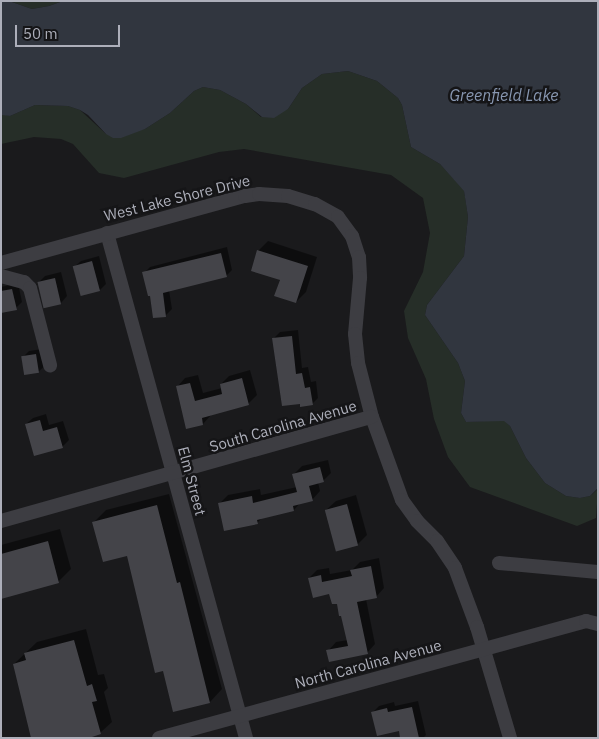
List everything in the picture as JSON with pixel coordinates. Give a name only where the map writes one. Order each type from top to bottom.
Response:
[{"type":"street","name":"West Lake Shore Drive","points":[[1,263],[223,201],[259,194],[288,196],[327,210],[346,226],[357,252],[360,267],[355,334],[360,370],[372,417],[402,500],[417,521],[438,541],[455,568],[484,649],[510,738]]},
{"type":"street","name":"Elm Street","points":[[107,233],[246,738]]},
{"type":"street","points":[[1,276],[24,282],[30,288],[50,365]]},
{"type":"street","name":"South Carolina Avenue","points":[[1,521],[372,417]]},
{"type":"street","points":[[499,563],[598,572]]},
{"type":"street","name":"North Carolina Avenue","points":[[159,738],[484,649],[592,623]]},
{"type":"shaded area","points":[[9,1],[63,1],[32,9]]},
{"type":"shaded area","points":[[348,71],[377,81],[398,98],[402,105],[411,147],[440,164],[464,190],[468,217],[464,256],[427,305],[425,315],[458,363],[465,381],[461,413],[466,422],[504,420],[510,426],[526,458],[545,483],[566,496],[580,498],[590,496],[598,489],[596,518],[577,526],[470,487],[448,457],[434,419],[426,379],[408,338],[404,311],[423,272],[430,233],[423,198],[391,175],[244,149],[219,152],[124,178],[99,173],[73,144],[61,139],[34,137],[1,144],[1,114],[10,116],[35,105],[68,106],[80,110],[106,134],[145,129],[170,113],[194,91],[203,87],[220,90],[246,104],[261,117],[288,109],[302,88],[322,74]]},
{"type":"water","name":"Greenfield Lake","points":[[1,1],[9,1],[32,9],[63,1],[598,1],[597,489],[590,496],[580,498],[566,496],[545,483],[526,458],[510,426],[504,421],[466,422],[461,413],[465,381],[458,363],[425,315],[427,305],[464,256],[468,217],[464,191],[440,164],[411,147],[402,105],[398,98],[377,81],[348,71],[322,74],[302,88],[288,109],[274,118],[262,117],[246,104],[220,90],[203,87],[194,91],[170,113],[145,129],[121,138],[113,138],[106,134],[88,115],[68,106],[35,105],[10,116],[2,115]]},
{"type":"building","points":[[257,250],[308,266],[296,303],[274,296],[280,280],[251,271]]},
{"type":"building","points":[[221,253],[227,277],[163,293],[166,317],[153,318],[150,296],[148,296],[142,272]]},
{"type":"building","points":[[92,261],[100,291],[81,296],[73,266]]},
{"type":"building","points":[[55,278],[61,304],[44,308],[37,282]]},
{"type":"building","points":[[12,289],[17,310],[1,313],[1,291]]},
{"type":"building","points":[[292,336],[296,374],[302,373],[305,388],[310,387],[313,405],[300,407],[300,404],[282,406],[272,338]]},
{"type":"building","points":[[36,354],[39,373],[24,375],[21,356]]},
{"type":"building","points":[[242,378],[249,405],[202,418],[203,425],[186,429],[176,386],[190,383],[195,401],[222,394],[220,384]]},
{"type":"building","points":[[40,420],[43,431],[57,427],[63,448],[34,456],[25,424]]},
{"type":"building","points":[[320,467],[324,482],[309,486],[313,501],[293,506],[294,511],[257,520],[258,524],[224,531],[218,503],[252,496],[253,503],[297,492],[292,474]]},
{"type":"building","points":[[347,504],[358,546],[336,551],[325,510]]},
{"type":"building","points":[[157,505],[177,583],[180,582],[210,703],[173,712],[163,671],[155,673],[127,556],[103,562],[92,522]]},
{"type":"building","points":[[48,541],[59,583],[1,599],[1,554]]},
{"type":"building","points":[[371,566],[377,598],[357,602],[368,654],[329,662],[326,650],[348,646],[341,616],[339,616],[337,604],[332,604],[329,594],[313,598],[308,578],[321,575],[322,582],[352,576],[350,570]]},
{"type":"building","points":[[74,640],[87,686],[92,684],[97,701],[92,702],[101,734],[89,738],[31,738],[13,664],[26,660],[24,653]]},
{"type":"building","points":[[412,707],[419,738],[400,738],[399,731],[377,736],[371,712],[387,708],[388,712]]}]
